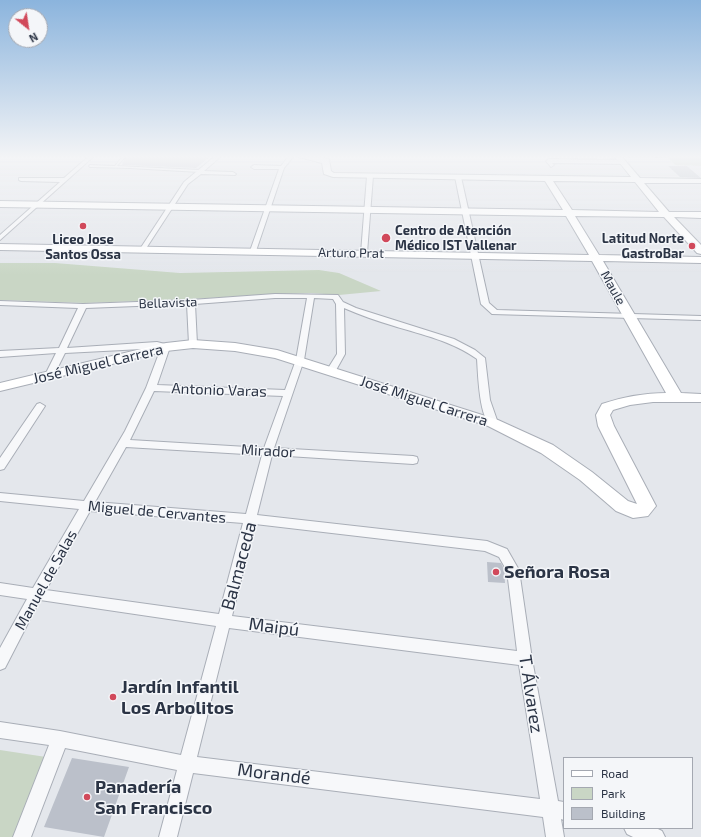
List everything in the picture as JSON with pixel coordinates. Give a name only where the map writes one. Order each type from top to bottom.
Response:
[{"type":"main road","name":"Maule","points":[[558,196],[596,258],[676,397]]},
{"type":"main road","points":[[651,196],[701,251]]},
{"type":"main road","points":[[0,204],[701,215]]},
{"type":"main road","name":"Arturo Prat","points":[[0,247],[701,260]]},
{"type":"main road","name":"José Miguel Carrera","points":[[0,387],[166,347],[193,344],[263,352],[300,360],[493,423],[547,449],[586,476],[622,506],[633,511],[642,511],[647,506],[606,426],[604,416],[607,407],[623,400],[650,396],[676,397]]},
{"type":"main road","points":[[676,397],[701,398]]},
{"type":"street","points":[[0,238],[46,196]]},
{"type":"street","points":[[143,249],[178,196]]},
{"type":"street","points":[[253,251],[272,196]]},
{"type":"street","points":[[364,253],[369,196]]},
{"type":"street","points":[[462,196],[484,304],[495,312],[701,318]]},
{"type":"street","name":"Bellavista","points":[[0,303],[83,306],[191,302],[275,296],[311,296],[337,301],[377,318],[432,335],[469,349],[481,358],[485,400],[493,423]]},
{"type":"street","name":"Balmaceda","points":[[168,837],[268,451],[300,360],[311,296]]},
{"type":"street","points":[[332,370],[341,354],[337,301]]},
{"type":"street","points":[[191,302],[193,344]]},
{"type":"street","points":[[50,375],[83,306]]},
{"type":"street","points":[[0,354],[157,344],[166,347]]},
{"type":"street","name":"Manuel de Salas","points":[[0,663],[37,593],[123,443],[151,388],[166,347]]},
{"type":"street","name":"Antonio Varas","points":[[151,388],[288,393]]},
{"type":"street","points":[[0,466],[40,406]]},
{"type":"street","name":"Mirador","points":[[123,443],[413,460]]},
{"type":"street","name":"Miguel de Cervantes","points":[[0,497],[88,506],[251,519],[487,546],[503,553]]},
{"type":"street","name":"T. Álvarez","points":[[503,553],[513,570],[525,659],[557,810],[555,837]]},
{"type":"street","name":"Maipú","points":[[0,589],[37,593],[224,621],[525,659]]},
{"type":"street","name":"Morandé","points":[[0,730],[60,739],[187,764],[557,810]]},
{"type":"street","points":[[22,837],[60,739]]},
{"type":"street","points":[[636,829],[656,837]]},
{"type":"green space","points":[[0,263],[55,263],[180,273],[319,270],[339,273],[381,291],[339,295],[311,293],[275,294],[85,303],[0,300]]},
{"type":"green space","points":[[0,750],[46,757],[15,837],[0,837]]},
{"type":"building","name":"Señora Rosa","points":[[487,562],[501,563],[504,569],[505,583],[488,582]]},
{"type":"building","name":"Panadería San Francisco","points":[[72,758],[129,767],[104,837],[44,827]]},
{"type":"place","name":"Liceo Jose Santos Ossa","points":[[83,226]]},
{"type":"place","name":"Centro de Atención Médico IST Vallenar","points":[[386,238]]},
{"type":"place","name":"Latitud Norte GastroBar","points":[[692,246]]},
{"type":"place","name":"Señora Rosa","points":[[496,572]]},
{"type":"place","name":"Jardín Infantil Los Arbolitos","points":[[113,697]]},
{"type":"place","name":"Panadería San Francisco","points":[[87,797]]}]
